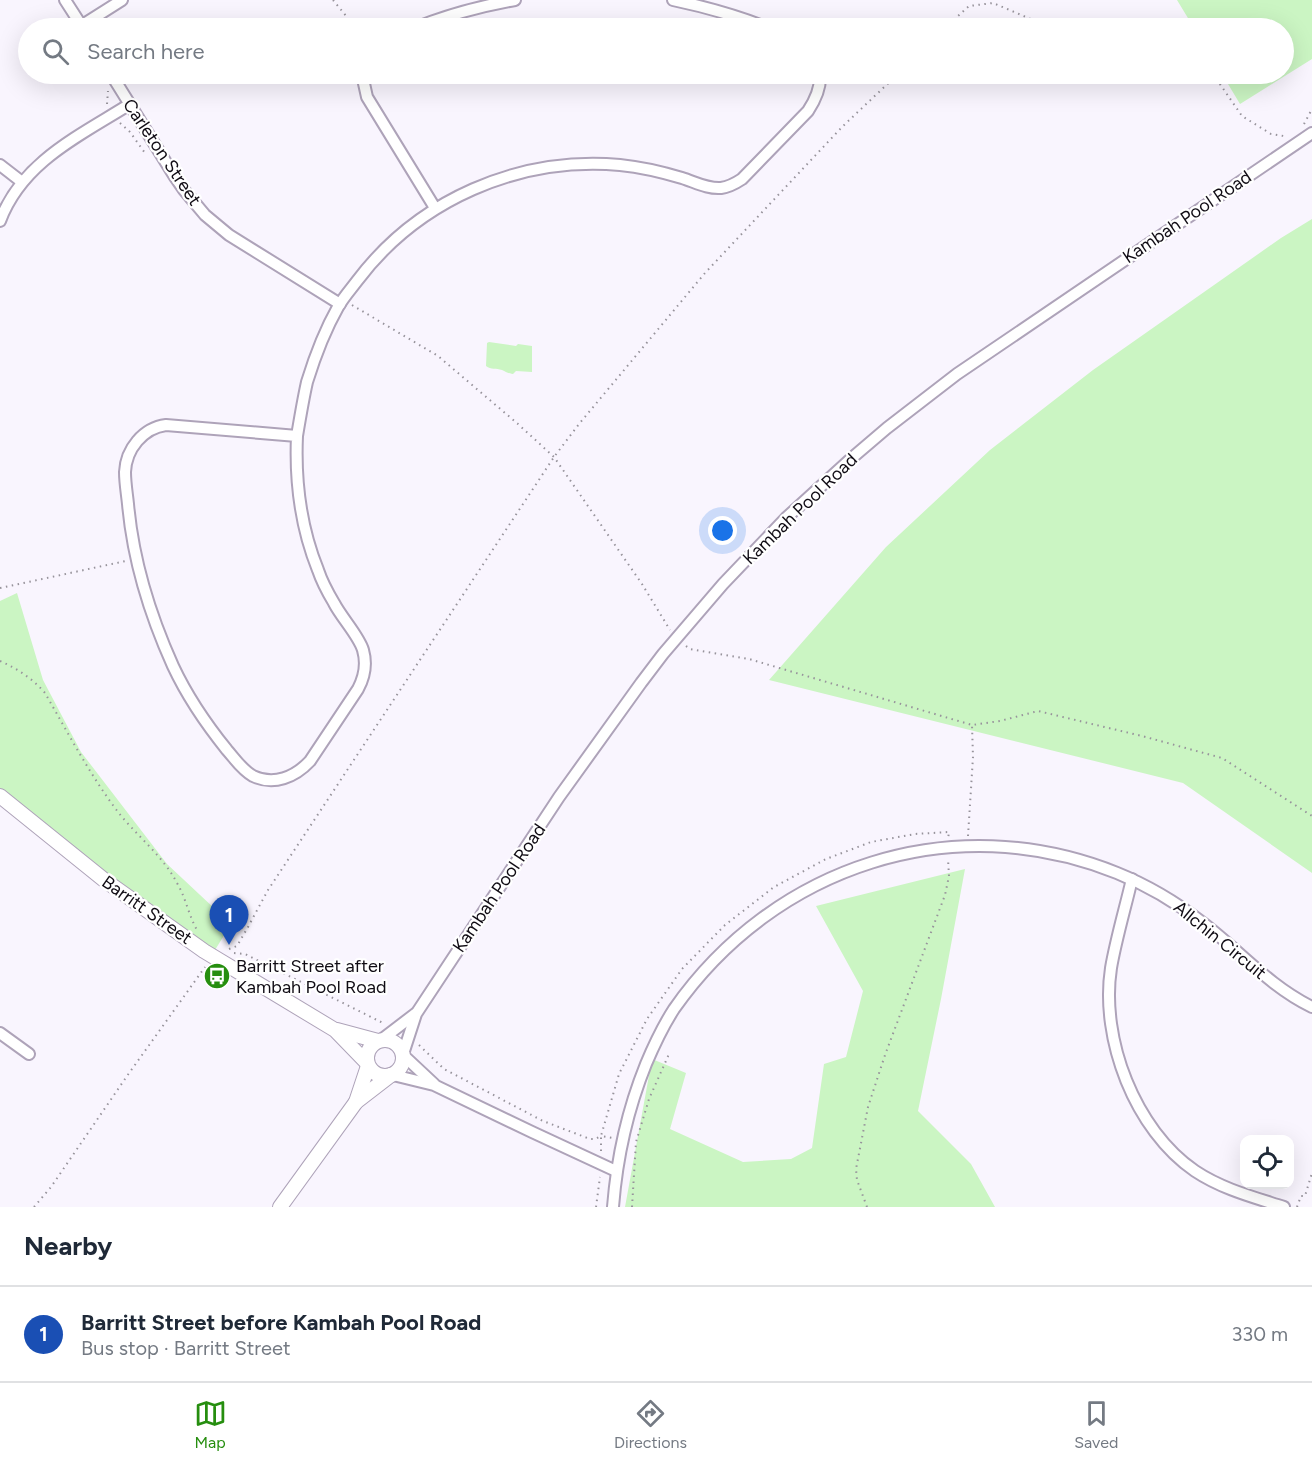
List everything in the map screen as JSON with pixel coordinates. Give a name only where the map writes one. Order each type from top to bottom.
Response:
[{"type":"street","points":[[64,0],[76,18]]},
{"type":"street","points":[[95,18],[122,0]]},
{"type":"street","points":[[441,18],[515,0]]},
{"type":"street","points":[[673,0],[740,18]]},
{"type":"street","name":"Carleton Street","points":[[117,84],[175,177],[205,215],[229,235],[340,304]]},
{"type":"street","points":[[364,84],[367,97],[435,208]]},
{"type":"street","points":[[297,436],[159,426],[147,431],[136,442],[128,455],[125,471],[130,523],[140,573],[154,621],[174,667],[210,729],[240,766],[253,776],[275,781],[290,777],[310,761],[358,689],[366,666],[362,648],[331,599],[306,536],[299,497],[296,456],[297,436],[307,384],[318,351],[340,304],[371,262],[387,246],[435,208],[474,188],[515,174],[577,164],[619,165],[680,178],[707,187],[721,188],[735,183],[742,179],[808,111],[816,100],[819,84]]},
{"type":"street","points":[[0,221],[14,193],[40,163],[130,104]]},
{"type":"street","name":"Kambah Pool Road","points":[[403,1054],[416,1014],[559,797],[641,683],[723,584],[786,518],[887,428],[957,374],[1312,133]]},
{"type":"street","points":[[0,165],[22,182]]},
{"type":"street","name":"Barritt Street","points":[[0,796],[103,879],[335,1030],[368,1064]]},
{"type":"street","name":"Allchin Circuit","points":[[613,1207],[616,1171],[635,1090],[654,1045],[674,1010],[722,952],[757,922],[799,893],[867,863],[912,852],[967,846],[1023,848],[1085,861],[1132,879],[1169,899],[1204,923],[1253,967],[1312,1007]]},
{"type":"street","points":[[1132,879],[1111,970],[1109,1005],[1117,1056],[1130,1087],[1144,1116],[1184,1163],[1222,1186],[1284,1207]]},
{"type":"street","name":"Kambah Pool Road","points":[[380,1041],[416,1014]]},
{"type":"street","name":"Barritt Street","points":[[335,1030],[380,1041]]},
{"type":"street","points":[[0,1033],[29,1054]]},
{"type":"street","points":[[356,1102],[368,1064],[368,1051],[371,1046],[380,1041],[387,1040],[399,1046],[403,1054],[434,1084]]},
{"type":"street","points":[[280,1207],[356,1102],[401,1068],[403,1054]]},
{"type":"street","points":[[368,1064],[373,1072],[383,1077],[392,1075],[434,1084],[616,1171]]},
{"type":"path","points":[[333,0],[348,18]]},
{"type":"path","points":[[969,0],[969,6]]},
{"type":"path","points":[[956,18],[969,6],[993,3],[1028,18]]},
{"type":"path","points":[[34,1207],[51,1187],[203,968],[221,954],[237,946],[268,890],[554,457],[579,424],[705,273],[843,126],[887,84]]},
{"type":"path","points":[[1220,84],[1242,116],[1271,134],[1284,136]]},
{"type":"path","points":[[1303,125],[1311,115],[1312,109]]},
{"type":"path","points":[[340,304],[354,306],[438,356],[554,457],[642,584],[676,640],[690,649],[748,659],[972,725],[1000,721],[1038,711],[1176,745],[1222,758],[1312,816]]},
{"type":"path","points":[[0,588],[137,558]]},
{"type":"path","points":[[0,661],[27,676],[45,693],[101,789],[123,818],[165,865],[178,884],[190,918],[200,933]]},
{"type":"path","points":[[967,846],[973,757],[972,725]]},
{"type":"path","points":[[867,1207],[857,1180],[856,1169],[868,1107],[945,895],[950,876],[948,848]]},
{"type":"path","points":[[221,954],[245,954],[382,1022]]},
{"type":"path","points":[[632,1207],[636,1142],[649,1100],[669,1054]]},
{"type":"path","points":[[1297,1207],[1301,1196],[1305,1196],[1312,1173]]},
{"type":"green space","points":[[1177,0],[1312,0],[1312,59],[1294,70],[1294,18],[1188,18]]},
{"type":"green space","points":[[1228,84],[1272,84],[1240,104]]},
{"type":"green space","points":[[1312,219],[1312,873],[1183,783],[769,680],[886,547],[990,450],[1093,370],[1281,238]]},
{"type":"green space","points":[[487,343],[532,346],[532,372],[516,371],[513,374],[486,366]]},
{"type":"green space","points":[[17,593],[43,680],[81,752],[167,864],[231,924],[215,950],[88,861],[0,788],[0,601]]},
{"type":"green space","points":[[965,869],[918,1111],[971,1164],[995,1207],[625,1207],[652,1059],[686,1073],[670,1129],[743,1162],[791,1159],[812,1148],[824,1064],[846,1057],[863,991],[816,906]]},
{"type":"place","name":"Barritt Street before Kambah Pool Road","points":[[229,945]]},
{"type":"place","name":"Barritt Street after Kambah Pool Road","points":[[217,976]]}]
